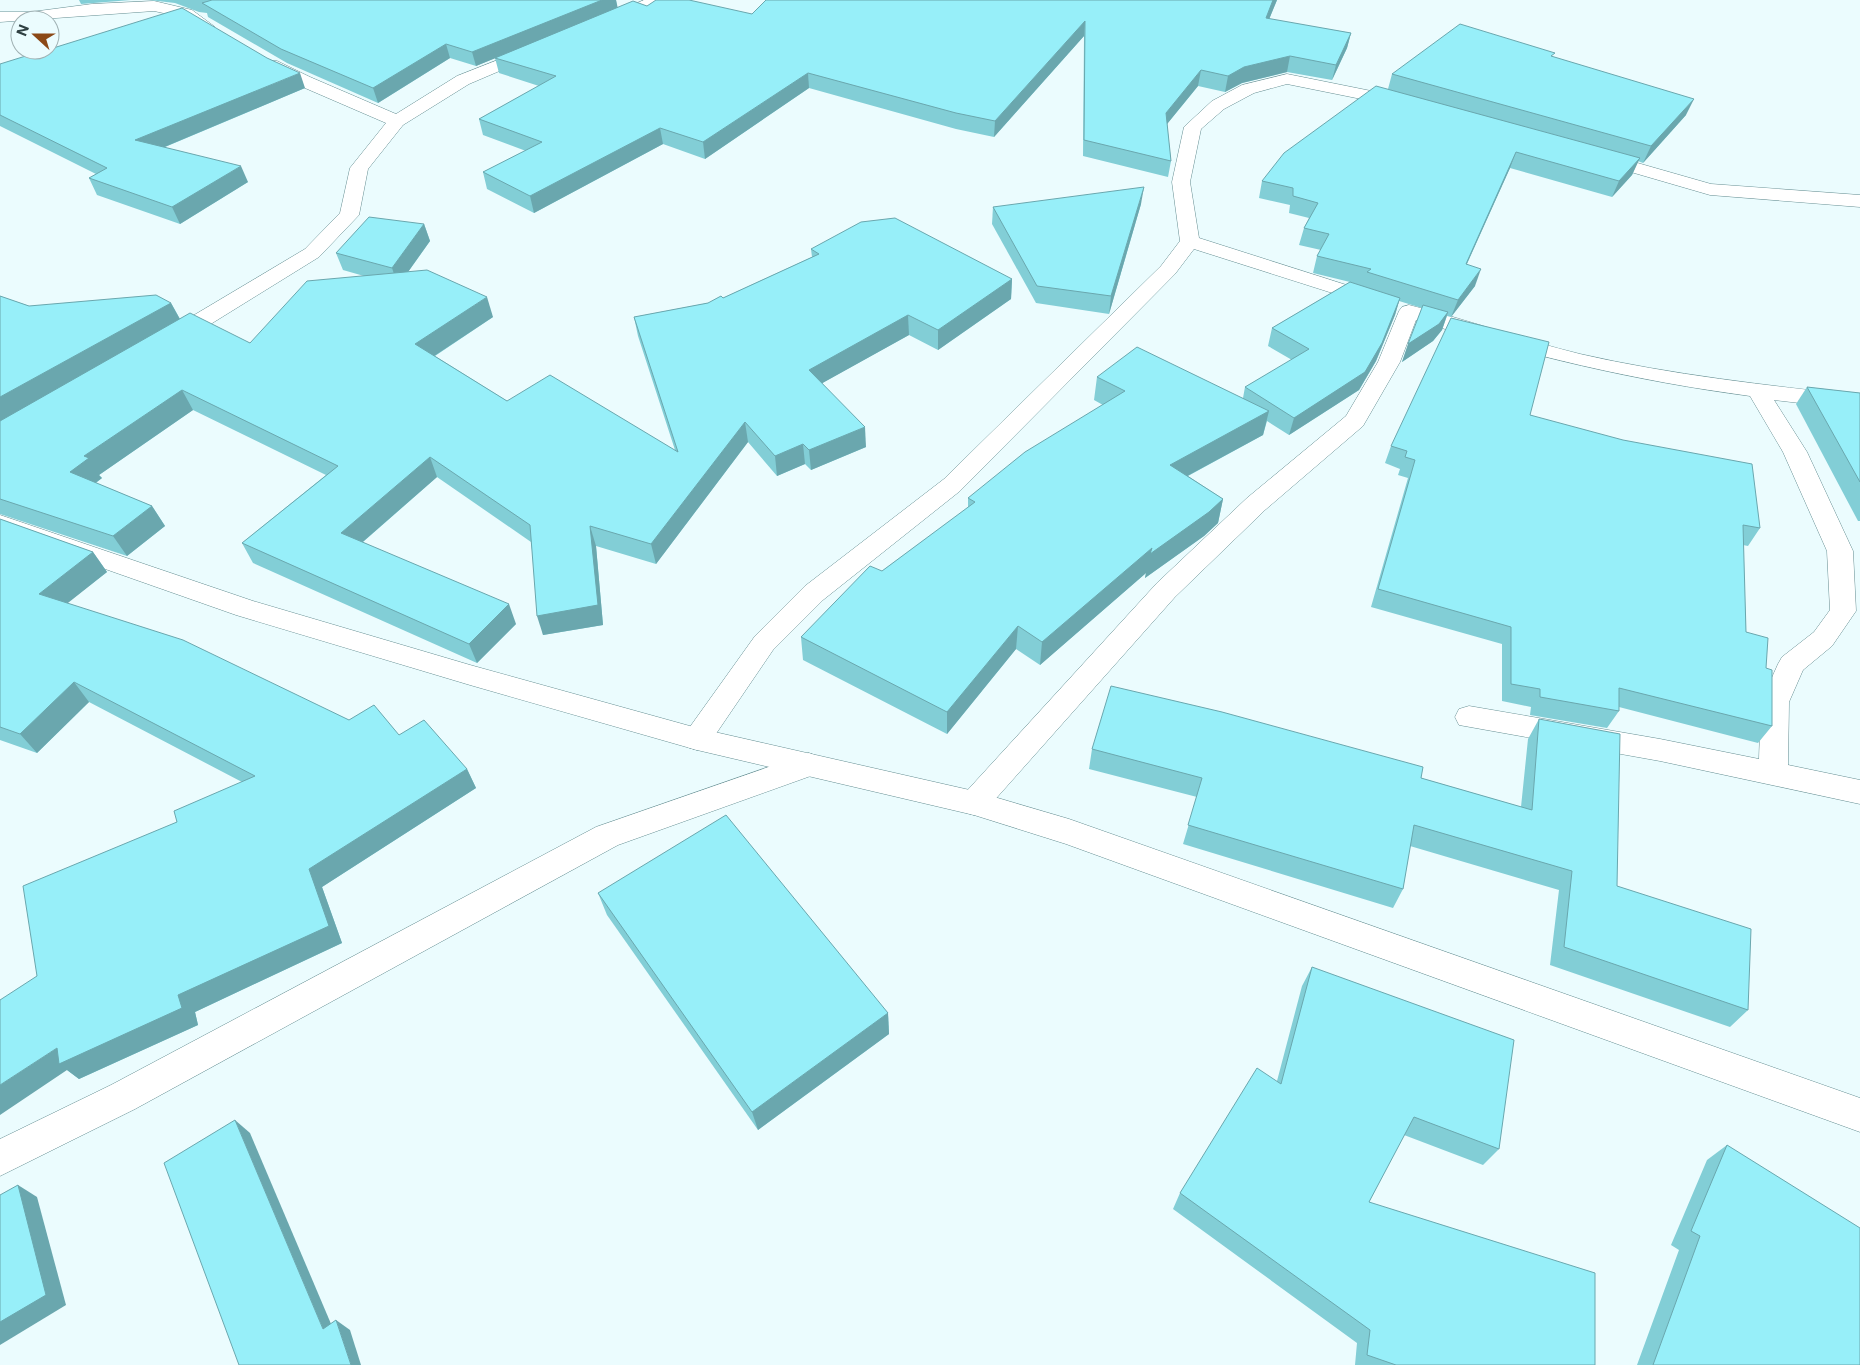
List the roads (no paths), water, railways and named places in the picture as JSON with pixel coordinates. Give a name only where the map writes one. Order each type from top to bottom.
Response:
[{"type":"street","points":[[590,28],[657,0]]},
{"type":"street","points":[[0,17],[31,17],[92,9],[154,6],[187,14],[220,35]]},
{"type":"street","points":[[153,349],[312,253],[349,215],[359,168],[397,121],[463,80],[544,47]]},
{"type":"street","points":[[260,58],[304,81],[397,121]]},
{"type":"street","points":[[697,739],[764,643],[814,593],[952,485],[1168,270],[1190,241],[1181,182],[1193,127],[1218,105],[1248,89],[1287,79],[1390,98],[1418,106]]},
{"type":"street","points":[[1578,152],[1710,189],[1860,201]]},
{"type":"street","points":[[1190,241],[1485,336],[1606,366],[1758,391],[1860,403]]},
{"type":"street","points":[[974,803],[1166,590],[1256,504],[1355,421],[1389,362],[1409,311]]},
{"type":"street","points":[[1758,391],[1795,452],[1840,551],[1843,611],[1823,639],[1792,664],[1775,702],[1773,774]]},
{"type":"street","points":[[0,523],[245,608],[697,739],[974,803],[1106,845],[1860,1115]]},
{"type":"street","points":[[1469,717],[1660,750],[1860,792]]},
{"type":"street","points":[[0,1158],[124,1098],[607,836],[809,765]]}]
